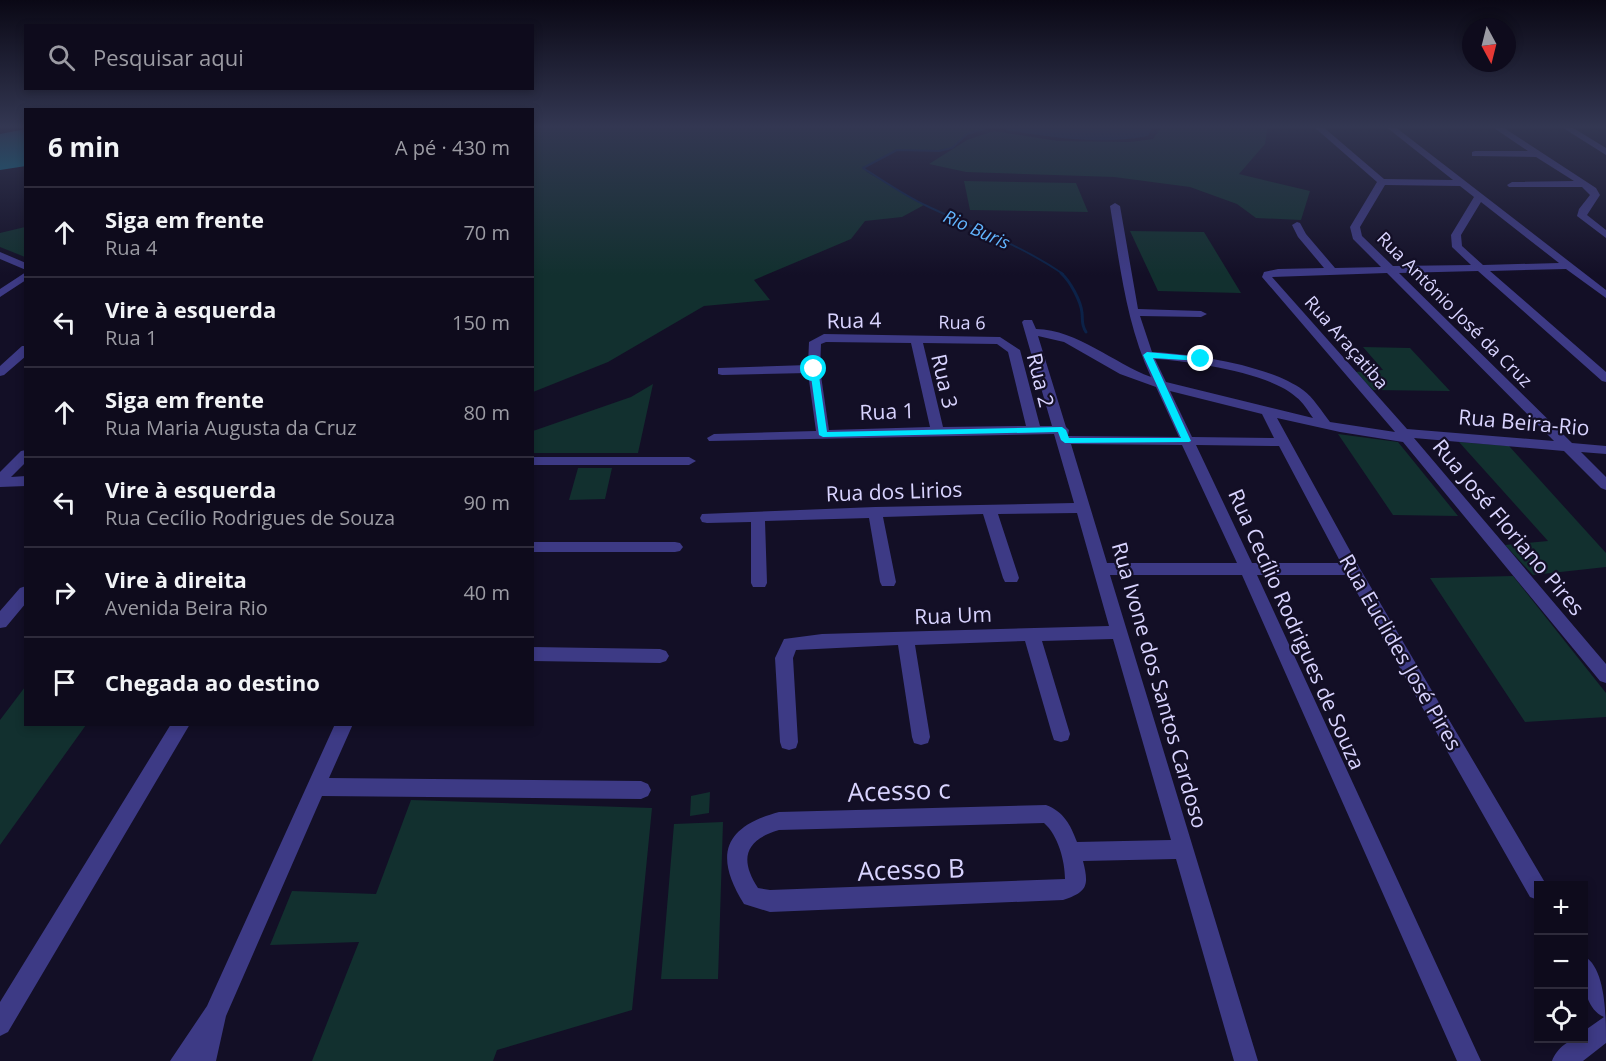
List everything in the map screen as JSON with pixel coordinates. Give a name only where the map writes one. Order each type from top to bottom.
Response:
[{"type":"street","points":[[1374,176],[1382,182],[1462,183]]},
{"type":"street","points":[[1452,176],[1606,295]]},
{"type":"street","points":[[1571,176],[1585,184],[1595,195],[1584,209],[1582,216],[1606,235]]},
{"type":"street","name":"Rua Antônio José da Cruz","points":[[1382,182],[1355,227],[1355,232],[1363,244],[1606,485]]},
{"type":"street","points":[[1512,185],[1585,184]]},
{"type":"street","points":[[1479,197],[1456,235],[1455,241],[1463,254],[1606,378]]},
{"type":"street","name":"Rua Cecílio Rodrigues de Souza","points":[[1115,206],[1133,312],[1147,355],[1247,569],[1468,1061]]},
{"type":"street","points":[[1297,225],[1301,235],[1331,270],[1568,266]]},
{"type":"street","points":[[0,255],[24,266]]},
{"type":"street","name":"Rua Araçatiba","points":[[1331,270],[1268,274],[1269,280],[1405,435]]},
{"type":"street","points":[[0,294],[24,276]]},
{"type":"street","points":[[1133,312],[1201,314]]},
{"type":"street","name":"Rua Beira-Rio","points":[[1030,327],[1052,333],[1122,370],[1161,385],[1267,412],[1325,424],[1405,435],[1606,450]]},
{"type":"street","name":"Rua Ivone dos Santos Cardoso","points":[[1030,327],[1246,1061]]},
{"type":"street","name":"Rua 4","points":[[823,435],[814,369],[814,345],[820,339],[916,339]]},
{"type":"street","name":"Rua 6","points":[[916,339],[1000,340],[1007,343]]},
{"type":"street","name":"Rua 3","points":[[916,339],[937,431]]},
{"type":"street","name":"Rua 2","points":[[1007,343],[1014,350],[1034,430]]},
{"type":"street","points":[[0,372],[24,351]]},
{"type":"street","points":[[1147,355],[1185,357],[1214,362],[1280,383],[1300,393],[1325,424]]},
{"type":"street","points":[[722,371],[814,369]]},
{"type":"street","name":"Rua Euclides José Pires","points":[[1267,412],[1352,569],[1534,881]]},
{"type":"street","name":"Rua 1","points":[[714,438],[1034,430],[1063,435],[1186,441],[1282,442]]},
{"type":"street","name":"Rua José Floriano Pires","points":[[1405,435],[1606,676]]},
{"type":"street","points":[[0,481],[24,456]]},
{"type":"street","points":[[534,461],[689,461]]},
{"type":"street","points":[[0,481],[24,481]]},
{"type":"street","points":[[989,508],[1011,578]]},
{"type":"street","name":"Rua dos Lirios","points":[[706,518],[989,508],[1084,508]]},
{"type":"street","points":[[875,512],[888,582]]},
{"type":"street","points":[[758,516],[759,583]]},
{"type":"street","points":[[534,547],[675,547]]},
{"type":"street","points":[[1102,569],[1352,569]]},
{"type":"street","points":[[0,622],[24,594]]},
{"type":"street","name":"Rua Um","points":[[789,742],[784,658],[788,646],[796,642],[1120,632]]},
{"type":"street","points":[[1032,635],[1061,734]]},
{"type":"street","points":[[906,639],[921,737]]},
{"type":"street","points":[[534,654],[660,656]]},
{"type":"street","points":[[0,1024],[180,726]]},
{"type":"street","points":[[182,1061],[215,1014],[343,726]]},
{"type":"street","points":[[317,787],[641,790]]},
{"type":"street","name":"Acesso c","points":[[752,897],[744,887],[736,859],[740,846],[750,831],[761,824],[779,821],[1038,813],[1052,815],[1059,823],[1070,852]]},
{"type":"street","points":[[1070,852],[1185,849]]},
{"type":"street","name":"Acesso B","points":[[752,897],[770,901],[791,901],[1063,890],[1072,887],[1077,880],[1070,852]]},
{"type":"street","points":[[1588,974],[1606,1006]]},
{"type":"street","points":[[204,1061],[215,1014]]},
{"type":"street","points":[[1564,1061],[1606,1028]]},
{"type":"green space","points":[[534,176],[873,176],[924,205],[902,217],[865,221],[851,239],[754,280],[770,300],[704,306],[608,362],[534,392]]},
{"type":"green space","points":[[1070,176],[1245,176],[1310,191],[1301,220],[1256,218],[1237,204],[1190,187],[1114,177]]},
{"type":"green space","points":[[964,181],[1076,183],[1088,212],[970,210]]},
{"type":"green space","points":[[24,227],[24,257],[0,247],[0,233]]},
{"type":"green space","points":[[1130,231],[1204,232],[1241,293],[1158,291]]},
{"type":"green space","points":[[1363,347],[1410,348],[1450,391],[1373,390],[1355,372],[1383,370]]},
{"type":"green space","points":[[653,384],[638,453],[534,453],[534,431],[631,397]]},
{"type":"green space","points":[[1338,434],[1398,442],[1458,516],[1393,515]]},
{"type":"green space","points":[[1459,442],[1509,446],[1606,553],[1606,567],[1533,575],[1505,545],[1548,541]]},
{"type":"green space","points":[[578,468],[612,468],[605,499],[569,500]]},
{"type":"green space","points":[[1513,576],[1606,693],[1606,717],[1525,722],[1430,578]]},
{"type":"green space","points":[[24,688],[24,726],[85,726],[0,845],[0,720]]},
{"type":"green space","points":[[710,792],[709,813],[690,816],[691,796]]},
{"type":"green space","points":[[411,800],[652,808],[632,1010],[497,1050],[493,1061],[312,1061],[359,942],[270,945],[292,891],[376,894]]},
{"type":"green space","points":[[723,822],[718,979],[661,979],[674,824]]},
{"type":"waterway","name":"Rio Buris","points":[[875,176],[919,202],[1014,246],[1063,274]]},
{"type":"waterway","name":"Rio Buris","points":[[1061,273],[1077,297],[1086,332]]},
{"type":"route","points":[[814,369],[823,435],[1062,430],[1065,440],[1186,441],[1147,355],[1201,359]]}]
